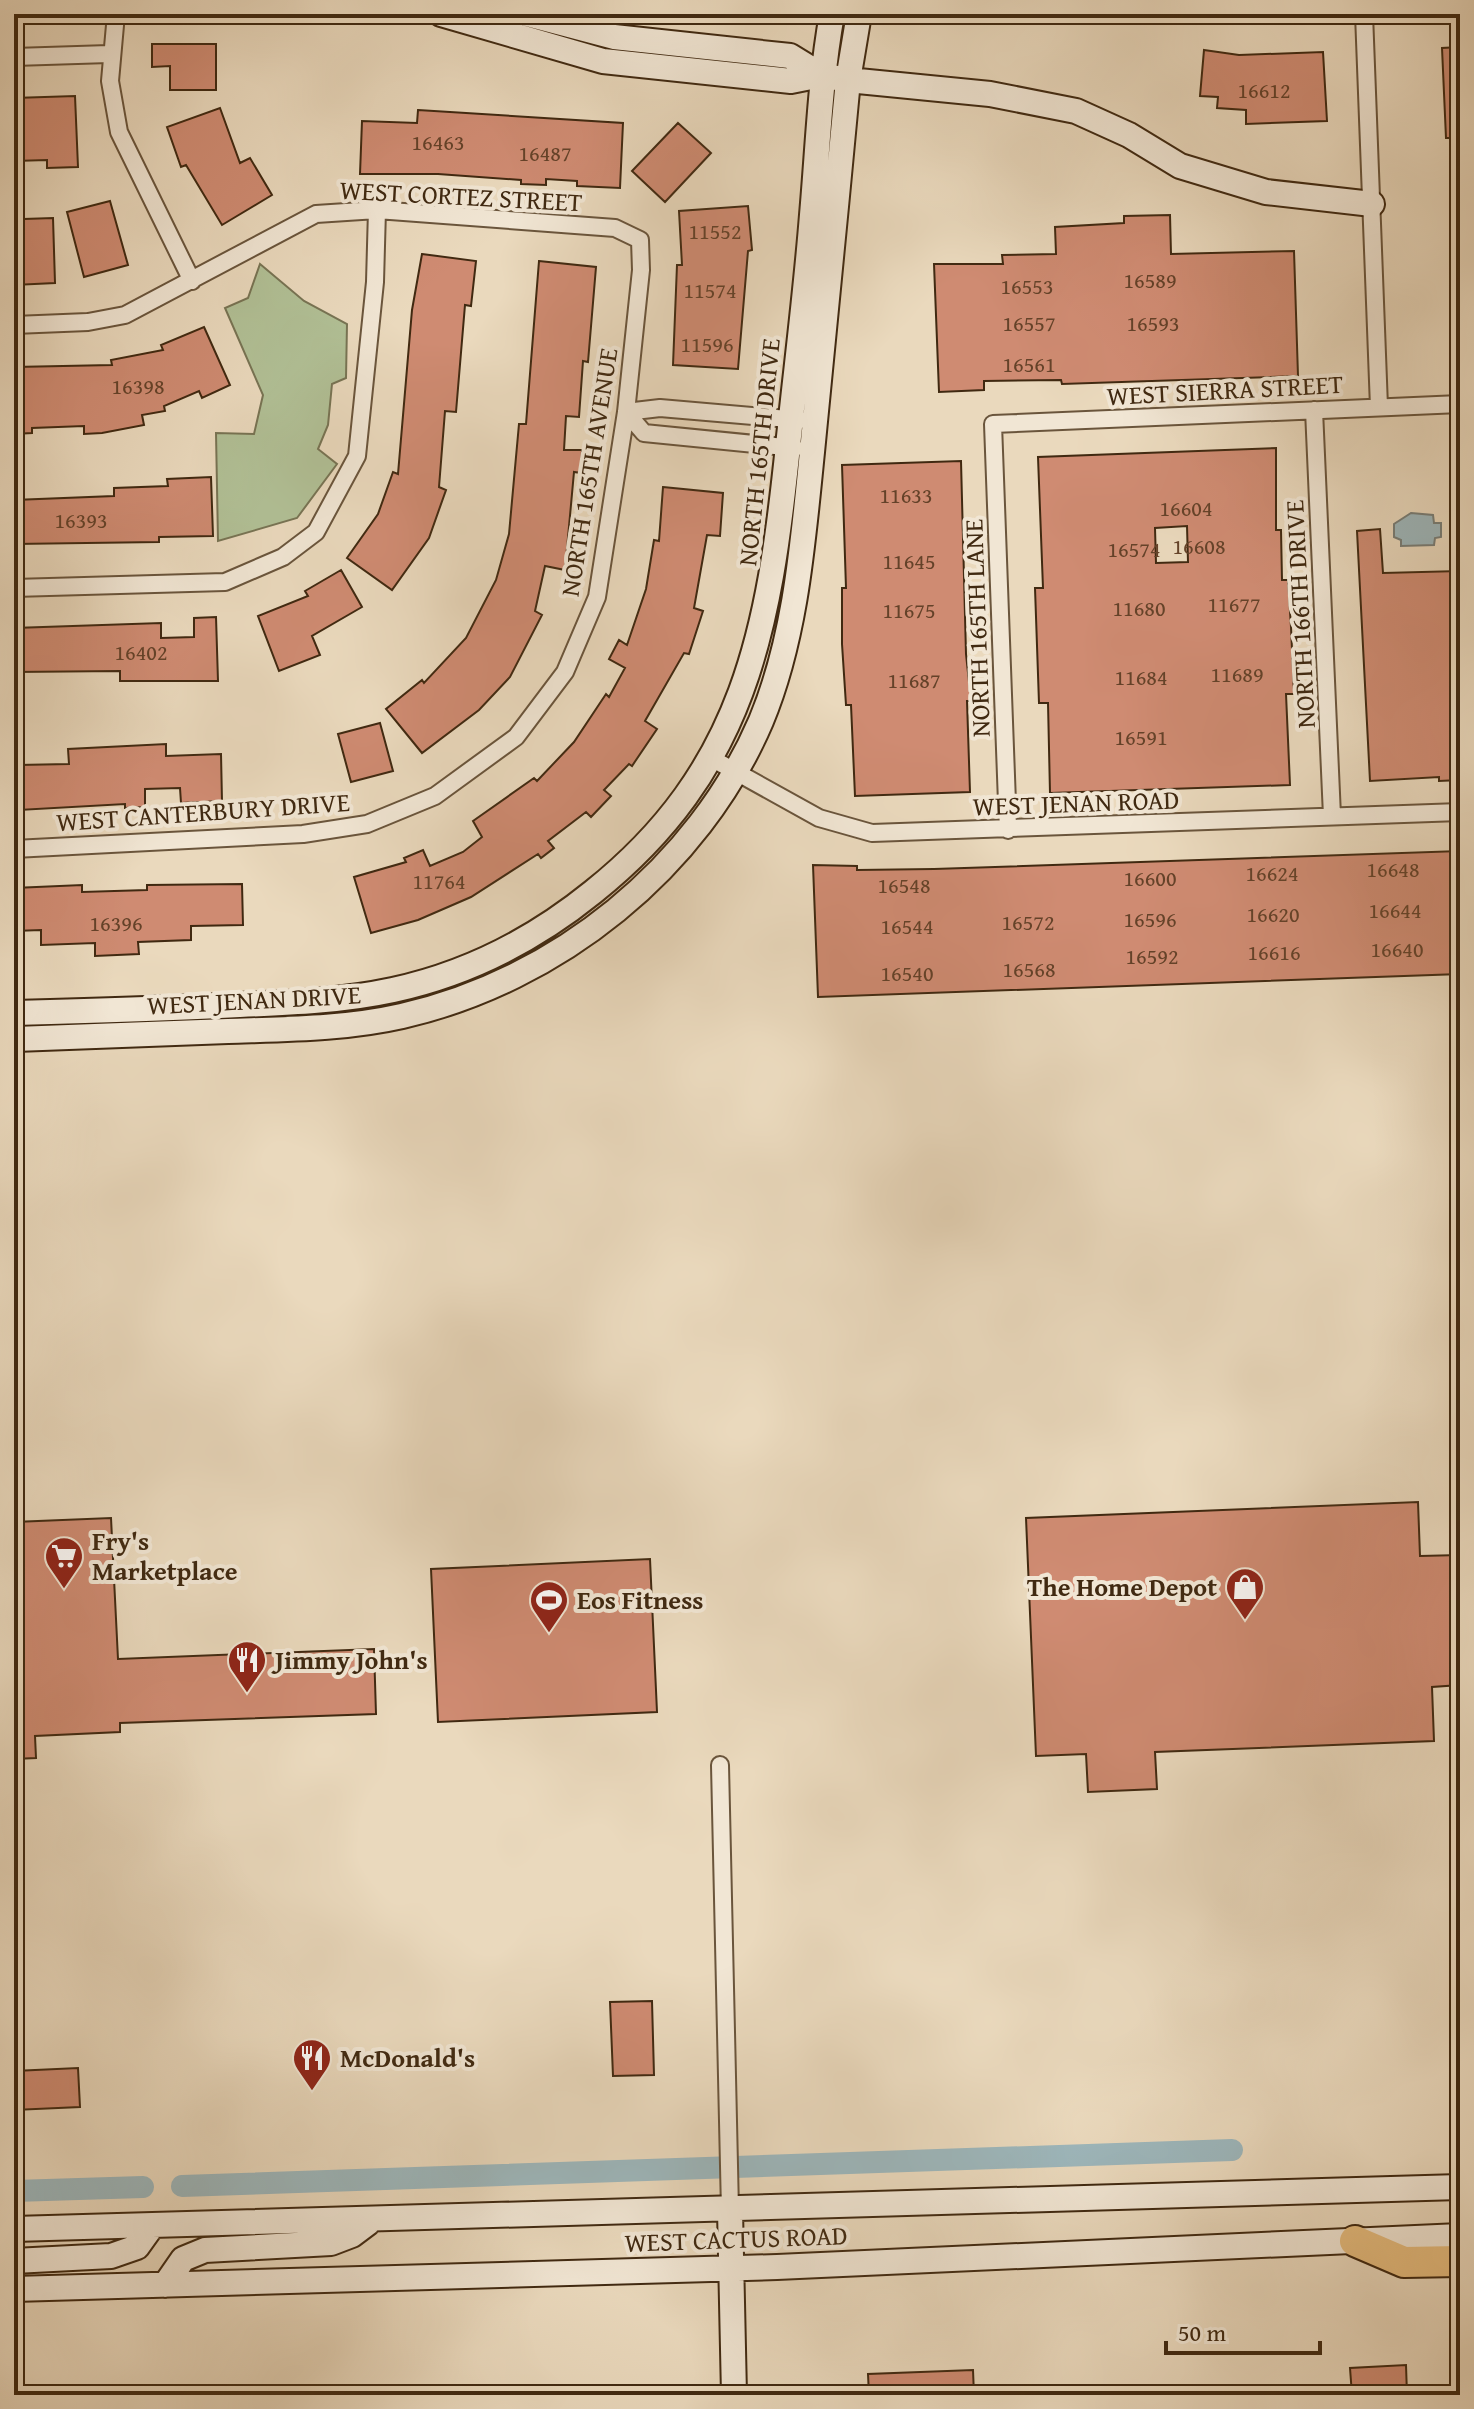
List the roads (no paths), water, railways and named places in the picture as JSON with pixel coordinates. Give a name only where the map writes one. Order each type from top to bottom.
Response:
[{"type":"highway","points":[[1355,2241],[1404,2262],[1460,2261]]},
{"type":"street","points":[[116,14],[109,54],[110,81],[119,132],[192,281]]},
{"type":"street","points":[[441,14],[603,61],[791,81],[821,75]]},
{"type":"street","points":[[527,14],[614,37],[790,56],[821,75],[848,80],[990,94],[1076,111],[1129,135],[1180,166],[1266,192],[1372,204]]},
{"type":"street","name":"NORTH 165TH DRIVE","points":[[803,421],[821,75],[832,14]]},
{"type":"street","name":"NORTH 165TH DRIVE","points":[[650,879],[704,819],[734,771],[761,721],[783,650],[799,564],[803,421],[859,14]]},
{"type":"street","points":[[1364,14],[1379,407]]},
{"type":"street","points":[[14,57],[109,54]]},
{"type":"street","points":[[14,588],[225,582],[283,557],[316,532],[357,456],[375,282],[377,210]]},
{"type":"street","name":"WEST CORTEZ STREET","points":[[14,325],[88,322],[125,315],[316,214],[377,210],[615,228],[640,240]]},
{"type":"street","name":"NORTH 165TH AVENUE","points":[[516,737],[565,672],[597,597],[626,412],[641,270],[640,240]]},
{"type":"street","name":"WEST SIERRA STREET","points":[[993,424],[1460,404]]},
{"type":"street","points":[[626,412],[660,408],[803,421]]},
{"type":"street","name":"NORTH 166TH DRIVE","points":[[1314,410],[1332,816]]},
{"type":"street","points":[[626,412],[644,433],[800,449]]},
{"type":"street","name":"NORTH 165TH LANE","points":[[993,424],[1008,830]]},
{"type":"street","name":"NORTH 165TH DRIVE","points":[[632,859],[659,831],[711,758],[729,725],[758,646],[800,449]]},
{"type":"street","name":"WEST CANTERBURY DRIVE","points":[[14,849],[303,834],[367,824],[435,796],[516,737]]},
{"type":"street","name":"WEST JENAN ROAD","points":[[711,758],[819,818],[872,833],[1460,812]]},
{"type":"street","name":"WEST JENAN DRIVE","points":[[14,1013],[327,1001],[393,990],[473,965],[543,930],[632,859]]},
{"type":"street","name":"WEST JENAN DRIVE","points":[[14,1039],[321,1028],[403,1016],[449,1003],[529,967],[597,926],[650,879]]},
{"type":"street","points":[[720,1765],[734,2395]]},
{"type":"street","name":"WEST CACTUS ROAD","points":[[14,2229],[1460,2187]]},
{"type":"street","points":[[165,2285],[183,2259],[205,2250],[331,2243],[352,2235],[370,2221]]},
{"type":"street","points":[[14,2261],[111,2256],[137,2247],[152,2226]]},
{"type":"street","name":"WEST CACTUS ROAD","points":[[14,2289],[731,2268],[1460,2236]]},
{"type":"water","points":[[1411,513],[1433,515],[1434,523],[1441,523],[1441,537],[1435,538],[1434,545],[1401,546],[1401,540],[1394,537],[1394,524]]},
{"type":"waterway","points":[[182,2186],[1232,2150]]},
{"type":"waterway","points":[[14,2191],[143,2187]]},
{"type":"place","name":"Fry's Marketplace","points":[[64,1590]]},
{"type":"place","name":"The Home Depot","points":[[1245,1621]]},
{"type":"place","name":"Eos Fitness","points":[[549,1634]]},
{"type":"place","name":"Jimmy John's","points":[[247,1694]]},
{"type":"place","name":"McDonald's","points":[[312,2092]]}]
